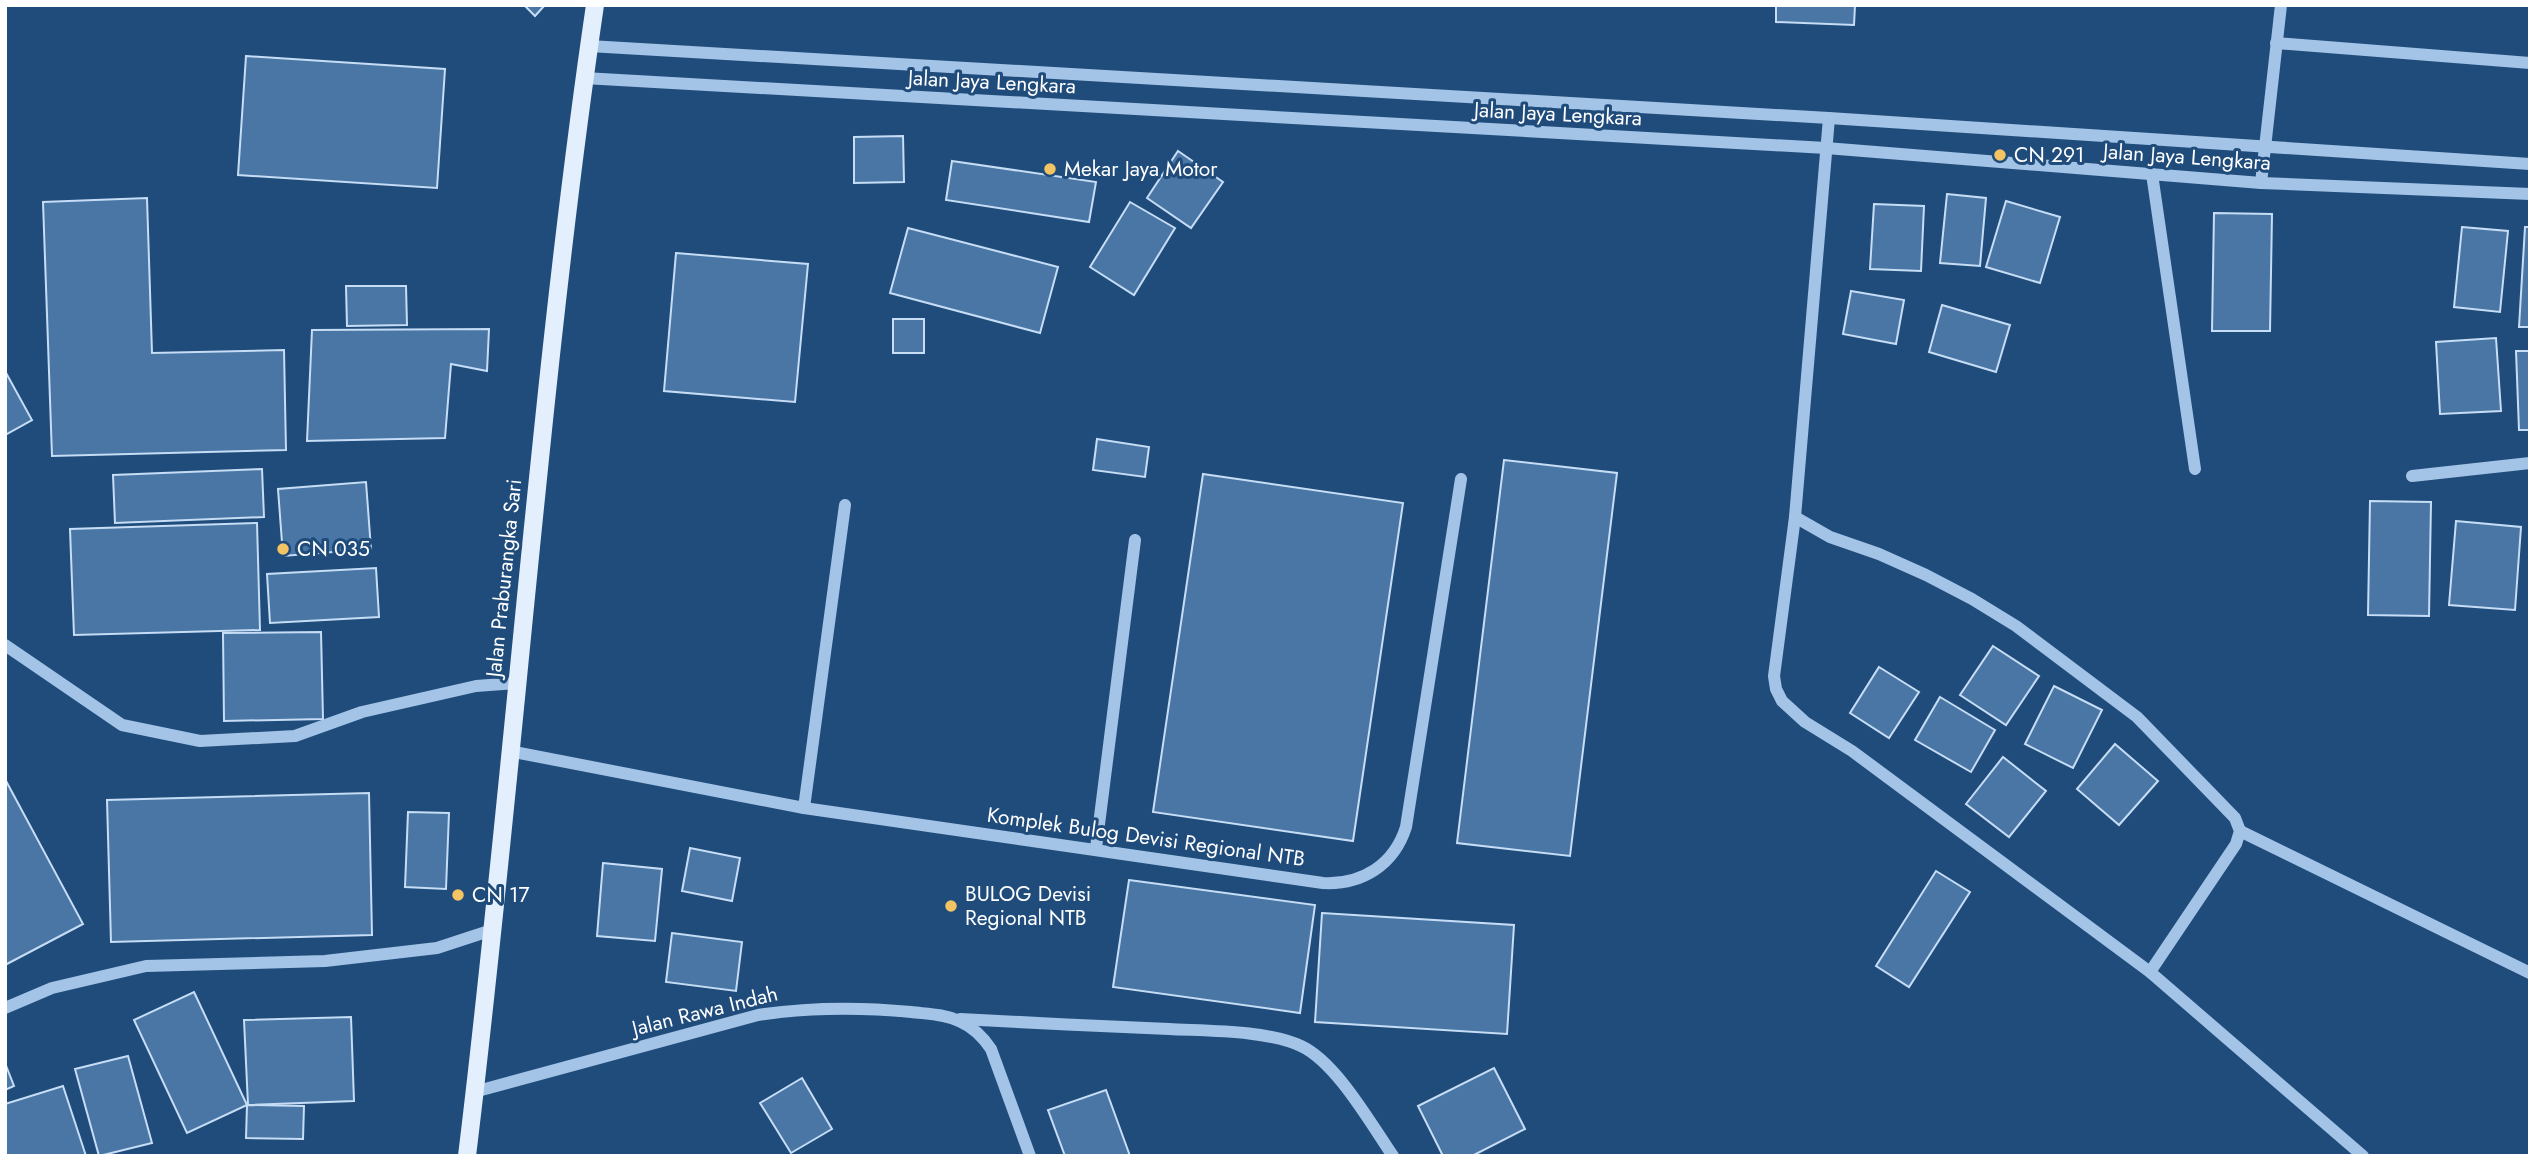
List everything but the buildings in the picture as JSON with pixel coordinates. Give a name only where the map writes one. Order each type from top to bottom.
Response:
[{"type":"main road","name":"Jalan Praburangka Sari","points":[[467,1156],[533,519],[584,78],[595,5]]},
{"type":"street","points":[[2261,183],[2281,5]]},
{"type":"street","points":[[2276,43],[2530,63]]},
{"type":"street","name":"Jalan Jaya Lengkara","points":[[589,46],[1829,118],[2530,164]]},
{"type":"street","name":"Jalan Jaya Lengkara","points":[[584,78],[1826,148],[2261,183],[2530,194]]},
{"type":"street","points":[[1829,118],[1795,517],[1774,676],[1782,701],[1805,722],[1852,751],[2150,972],[2363,1156]]},
{"type":"street","points":[[2152,174],[2195,469]]},
{"type":"street","points":[[2412,476],[2530,463]]},
{"type":"street","name":"Komplek Bulog Devisi Regional NTB","points":[[509,751],[804,808],[1335,884],[1347,882],[1370,874],[1389,859],[1406,827],[1461,479]]},
{"type":"street","points":[[804,808],[845,505]]},
{"type":"street","points":[[1795,517],[1830,537],[1879,554],[1926,575],[2016,626],[2137,717],[2235,818],[2240,831],[2236,844],[2150,972]]},
{"type":"street","points":[[1096,849],[1135,540]]},
{"type":"street","points":[[5,645],[122,725],[200,741],[295,736],[362,712],[476,686],[517,683]]},
{"type":"street","points":[[2240,831],[2530,973]]},
{"type":"street","points":[[5,1008],[52,988],[146,966],[325,961],[438,948],[492,930]]},
{"type":"street","name":"Jalan Rawa Indah","points":[[474,1092],[719,1024],[784,1011],[837,1007],[937,1015],[956,1019],[976,1032],[991,1049],[1030,1156]]},
{"type":"street","points":[[956,1019],[1221,1032],[1276,1039],[1301,1046],[1318,1057],[1337,1076],[1393,1156]]},
{"type":"place","name":"CN 291","points":[[2000,155]]},
{"type":"place","name":"Mekar Jaya Motor","points":[[1050,169]]},
{"type":"place","name":"CN 035","points":[[283,549]]},
{"type":"place","name":"CN 17","points":[[458,895]]},
{"type":"place","name":"BULOG Devisi Regional NTB","points":[[951,906]]}]
